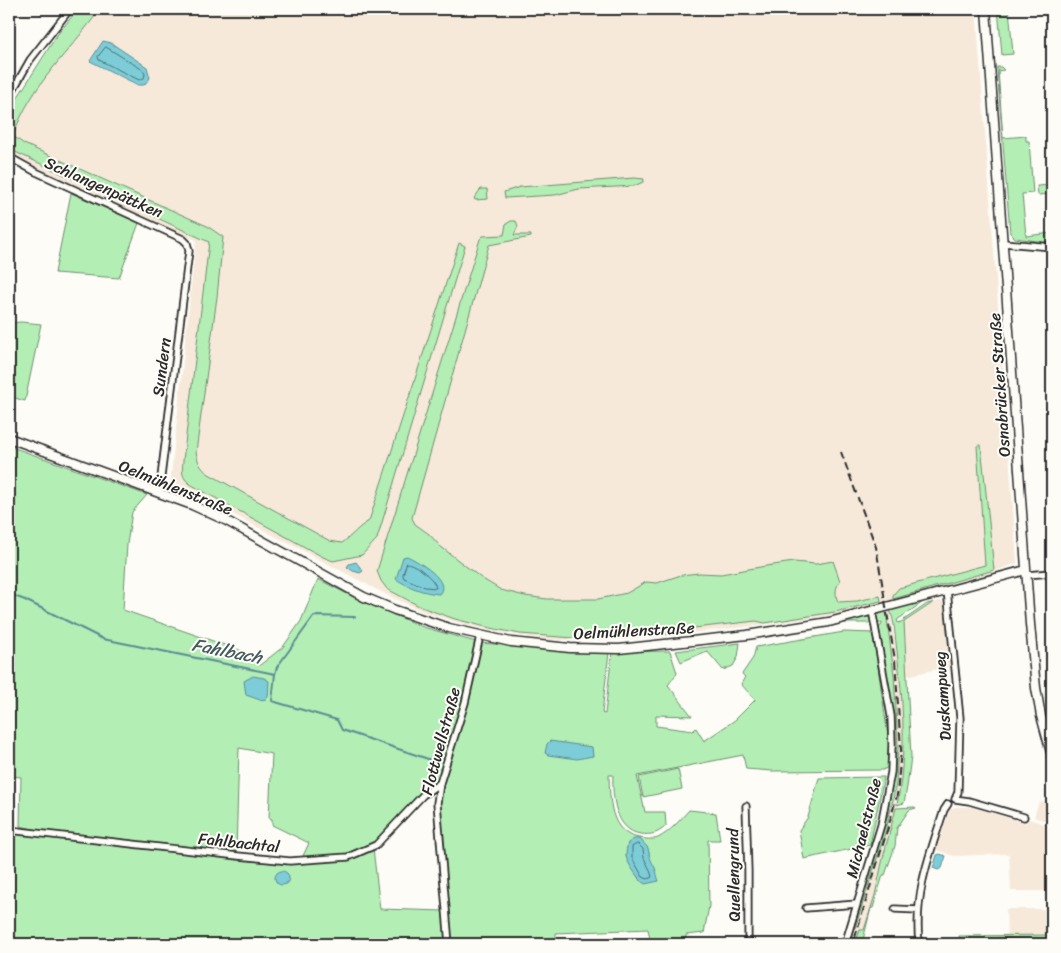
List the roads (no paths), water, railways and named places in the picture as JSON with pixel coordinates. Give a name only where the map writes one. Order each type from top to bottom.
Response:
[{"type":"street","points":[[9,97],[30,60],[70,9]]},
{"type":"street","name":"Osnabrücker Straße","points":[[986,9],[1036,688],[1041,716],[1052,756]]},
{"type":"street","name":"Schlangenpättken","points":[[9,157],[36,172],[183,239],[187,244]]},
{"type":"street","name":"Sundern","points":[[159,493],[188,251],[187,244]]},
{"type":"street","points":[[1003,244],[1052,247]]},
{"type":"street","name":"Oelmühlenstraße","points":[[9,438],[159,493],[225,520],[364,597],[425,620],[480,636],[554,647],[619,648],[747,635],[829,622],[947,590],[1026,572]]},
{"type":"street","points":[[1026,572],[1052,573]]},
{"type":"street","name":"Duskampweg","points":[[947,590],[960,718],[958,792],[955,799],[969,801],[1024,817]]},
{"type":"street","name":"Michaelstraße","points":[[845,944],[881,825],[884,802],[889,785],[892,744],[891,716],[872,610]]},
{"type":"street","name":"Flottwellstraße","points":[[449,944],[437,803],[440,784],[465,703],[480,636]]},
{"type":"street","name":"Fahlbachtal","points":[[9,830],[290,861],[348,856],[376,845],[423,795],[440,784]]},
{"type":"street","points":[[919,944],[918,910],[922,880],[944,810],[948,804]]},
{"type":"street","name":"Quellengrund","points":[[746,806],[748,944]]},
{"type":"street","name":"Michaelstraße","points":[[806,908],[857,904]]},
{"type":"street","points":[[895,910],[918,910]]},
{"type":"water","points":[[103,41],[111,43],[147,67],[150,78],[144,85],[138,85],[90,61]]},
{"type":"water","points":[[407,556],[432,572],[441,583],[442,589],[439,594],[416,589],[396,579],[403,557]]},
{"type":"water","points":[[356,562],[363,571],[360,573],[347,567],[349,564]]},
{"type":"water","points":[[253,676],[269,681],[268,697],[266,699],[260,700],[246,695],[244,681]]},
{"type":"water","points":[[550,741],[592,747],[593,756],[577,759],[548,755],[545,753],[547,744]]},
{"type":"water","points":[[634,839],[640,839],[648,848],[659,881],[645,884],[631,867],[626,853],[628,843]]},
{"type":"water","points":[[937,855],[946,856],[942,868],[938,870],[933,868]]},
{"type":"water","points":[[282,871],[287,873],[289,878],[287,883],[282,885],[277,883],[275,878],[277,873]]},
{"type":"waterway","name":"Fahlbach","points":[[9,594],[103,639],[275,674],[272,701],[337,720],[342,730],[437,762]]},
{"type":"waterway","points":[[275,674],[277,667],[314,616],[355,617]]},
{"type":"railway","points":[[841,452],[876,547],[895,660],[901,750],[897,795],[853,944]]}]
